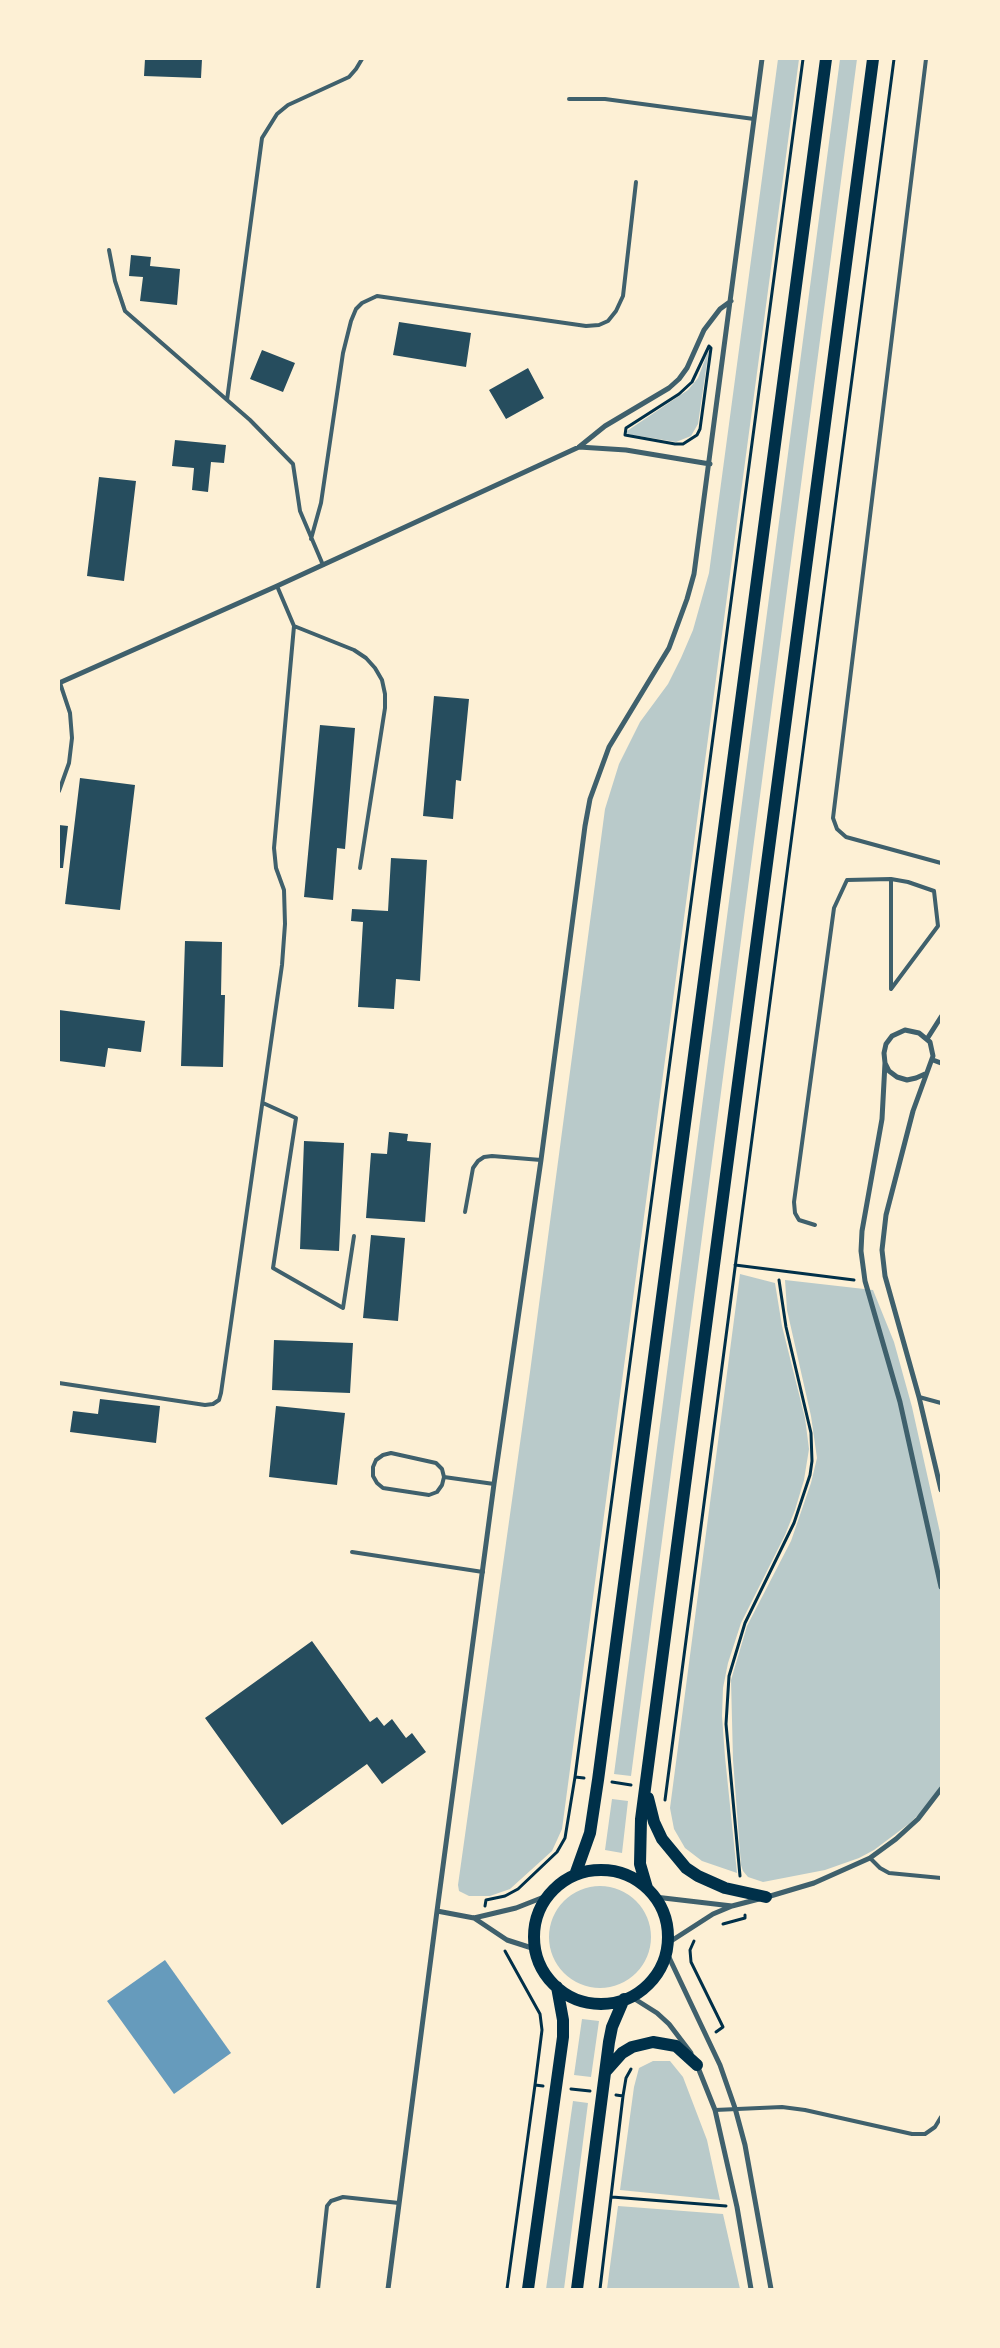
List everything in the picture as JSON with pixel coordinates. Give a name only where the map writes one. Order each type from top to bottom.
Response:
[{"type":"main road","points":[[575,1875],[590,1833],[598,1780],[826,59]]},
{"type":"main road","points":[[651,1893],[629,1876],[619,1872],[597,1870],[575,1875],[565,1880],[549,1894],[539,1911],[534,1929],[535,1948],[543,1970],[567,1995],[589,2003],[612,2002],[627,1997],[653,1978],[667,1947],[667,1927],[663,1911],[651,1893],[640,1864],[639,1842],[873,59]]},
{"type":"main road","points":[[646,1787],[654,1822],[662,1839],[686,1868],[711,1883],[766,1897]]},
{"type":"main road","points":[[528,2289],[556,2087],[563,2020],[558,1987]]},
{"type":"main road","points":[[577,2289],[612,2027],[627,1997]]},
{"type":"main road","points":[[606,2071],[614,2060],[627,2050],[653,2042],[676,2046],[697,2064]]},
{"type":"street","points":[[388,2289],[494,1484],[541,1160],[585,826],[590,798],[609,747],[657,672],[679,624],[694,574],[762,59]]},
{"type":"street","points":[[59,683],[277,586],[579,447],[605,426],[669,388],[679,379],[687,368],[704,330],[720,309],[731,301]]},
{"type":"street","points":[[579,447],[618,449],[710,464]]},
{"type":"street","points":[[927,1038],[941,1017]]},
{"type":"street","points":[[941,1490],[920,1397],[885,1276],[882,1250],[886,1215],[913,1111],[925,1074],[933,1060],[932,1047],[927,1038],[915,1031],[905,1030],[896,1034],[886,1044],[884,1053],[882,1119],[862,1230],[861,1250],[865,1281],[900,1402],[941,1587]]},
{"type":"street","points":[[933,1060],[941,1063]]},
{"type":"street","points":[[885,1063],[890,1071],[902,1079],[911,1080],[925,1074]]},
{"type":"street","points":[[771,2289],[749,2164],[736,2108],[708,2038],[667,1947],[699,1922],[732,1906],[814,1882],[870,1858],[896,1839],[918,1819],[941,1789]]},
{"type":"street","points":[[651,1893],[732,1906]]},
{"type":"street","points":[[437,1911],[474,1918],[483,1917],[516,1908],[549,1894]]},
{"type":"street","points":[[474,1918],[507,1940],[535,1948]]},
{"type":"street","points":[[627,1997],[657,2013],[669,2024],[697,2064],[714,2110],[737,2207],[751,2289]]},
{"type":"lane","points":[[227,400],[262,138],[277,114],[288,105],[349,77],[362,59]]},
{"type":"lane","points":[[926,59],[833,818],[838,829],[846,837],[941,863]]},
{"type":"lane","points":[[570,99],[605,99],[754,119]]},
{"type":"lane","points":[[311,539],[321,503],[343,353],[356,309],[362,303],[377,296],[567,323],[600,325],[608,321],[616,311],[623,296],[636,182]]},
{"type":"lane","points":[[109,250],[115,280],[125,311],[265,434],[293,464],[300,511],[323,565]]},
{"type":"lane","points":[[59,1383],[206,1406],[219,1400],[263,1103],[282,965],[285,924],[284,890],[276,868],[274,848],[294,626],[277,586]]},
{"type":"lane","points":[[294,626],[354,650],[371,663],[382,680],[385,708],[360,868]]},
{"type":"lane","points":[[59,683],[70,713],[72,738],[68,763],[59,791]]},
{"type":"lane","points":[[815,1225],[799,1220],[794,1213],[794,1202],[834,908],[847,880],[891,879],[908,882],[934,891],[940,927],[891,989],[891,879]]},
{"type":"lane","points":[[263,1103],[296,1118],[274,1268],[343,1308],[354,1236]]},
{"type":"lane","points":[[465,1212],[473,1168],[478,1161],[484,1157],[492,1156],[541,1160]]},
{"type":"lane","points":[[920,1397],[941,1403]]},
{"type":"lane","points":[[391,1453],[436,1463],[442,1469],[444,1477],[442,1486],[437,1492],[421,1495],[383,1488],[373,1476],[373,1468],[376,1460],[383,1455],[391,1453]]},
{"type":"lane","points":[[444,1477],[494,1484]]},
{"type":"lane","points":[[352,1552],[483,1572]]},
{"type":"lane","points":[[870,1858],[880,1868],[889,1873],[941,1878]]},
{"type":"lane","points":[[714,2110],[766,2106],[805,2110],[912,2134],[925,2134],[935,2127],[941,2117]]},
{"type":"lane","points":[[318,2289],[327,2206],[331,2200],[343,2197],[399,2203]]},
{"type":"path","points":[[483,1917],[486,1900],[505,1896],[518,1889],[561,1846],[565,1838],[576,1777],[803,59]]},
{"type":"path","points":[[665,1805],[894,59]]},
{"type":"path","points":[[709,346],[711,347],[700,429],[697,435],[684,444],[625,435],[626,428],[686,389],[696,376],[708,348],[709,346]]},
{"type":"path","points":[[735,1265],[865,1281]]},
{"type":"path","points":[[733,1876],[741,1878],[726,1724],[729,1676],[745,1623],[794,1523],[808,1482],[812,1461],[811,1433],[786,1327],[779,1280]]},
{"type":"path","points":[[576,1777],[667,1790]]},
{"type":"path","points":[[716,1925],[745,1918],[744,1903]]},
{"type":"path","points":[[696,1935],[690,1950],[691,1962],[723,2027],[708,2038]]},
{"type":"path","points":[[501,1946],[540,2014],[542,2030],[507,2289]]},
{"type":"path","points":[[600,2289],[626,2078],[636,2063]]},
{"type":"path","points":[[535,2085],[624,2096]]},
{"type":"path","points":[[612,2197],[737,2207]]},
{"type":"shaded area","points":[[778,59],[799,59],[562,1829],[552,1851],[510,1889],[490,1896],[469,1896],[459,1891],[458,1885],[530,1372],[605,809],[619,764],[640,722],[668,684],[681,658],[693,630],[709,573]]},
{"type":"shaded area","points":[[840,59],[857,59],[631,1776],[614,1774]]},
{"type":"shaded area","points":[[709,349],[698,424],[691,436],[676,442],[627,434],[627,431],[688,390],[698,378]]},
{"type":"shaded area","points":[[740,1274],[775,1283],[782,1326],[805,1418],[809,1449],[804,1480],[795,1510],[785,1535],[741,1623],[728,1663],[723,1688],[722,1716],[725,1757],[737,1873],[702,1861],[685,1848],[674,1829],[670,1808]]},
{"type":"shaded area","points":[[785,1280],[873,1290],[894,1342],[912,1407],[941,1537],[941,1785],[924,1809],[910,1823],[874,1850],[859,1858],[825,1870],[763,1882],[748,1877],[741,1865],[733,1760],[731,1680],[747,1626],[791,1541],[811,1483],[817,1458],[811,1416],[787,1310]]},
{"type":"shaded area","points":[[612,1799],[628,1801],[622,1853],[605,1850]]},
{"type":"shaded area","points":[[600,1886],[610,1887],[629,1894],[643,1908],[650,1927],[650,1947],[643,1966],[629,1980],[610,1987],[600,1988],[590,1987],[571,1980],[557,1966],[550,1947],[549,1937],[550,1927],[557,1908],[571,1894],[590,1887]]},
{"type":"shaded area","points":[[582,2019],[599,2021],[591,2077],[574,2075]]},
{"type":"shaded area","points":[[653,2061],[670,2061],[683,2077],[707,2140],[720,2200],[620,2190],[634,2087],[639,2068]]},
{"type":"shaded area","points":[[573,2101],[588,2103],[564,2289],[546,2289]]},
{"type":"shaded area","points":[[618,2206],[723,2214],[740,2289],[607,2289]]},
{"type":"water","points":[[165,1960],[231,2053],[174,2094],[107,2001]]},
{"type":"building","points":[[145,59],[202,59],[201,78],[144,76]]},
{"type":"building","points":[[131,255],[151,257],[150,266],[180,269],[177,305],[140,301],[143,277],[129,276]]},
{"type":"building","points":[[399,322],[471,333],[466,367],[393,355]]},
{"type":"building","points":[[262,350],[295,363],[283,392],[250,379]]},
{"type":"building","points":[[528,368],[544,398],[506,419],[489,390]]},
{"type":"building","points":[[175,440],[226,445],[224,463],[211,462],[208,492],[192,490],[194,468],[172,466]]},
{"type":"building","points":[[99,477],[136,481],[124,581],[87,576]]},
{"type":"building","points":[[434,696],[469,699],[461,781],[456,780],[453,819],[423,816]]},
{"type":"building","points":[[320,725],[355,728],[345,849],[337,848],[333,900],[304,897]]},
{"type":"building","points":[[80,778],[135,785],[120,910],[65,904]]},
{"type":"building","points":[[59,825],[68,826],[63,868],[59,868]]},
{"type":"building","points":[[391,858],[427,860],[420,981],[396,979],[394,1009],[358,1007],[363,922],[351,921],[352,909],[388,911]]},
{"type":"building","points":[[185,941],[222,942],[221,995],[225,995],[223,1067],[181,1066]]},
{"type":"building","points":[[59,1010],[145,1021],[141,1052],[108,1048],[105,1067],[59,1061]]},
{"type":"building","points":[[389,1132],[408,1134],[407,1141],[431,1143],[425,1222],[366,1218],[371,1153],[387,1154]]},
{"type":"building","points":[[304,1141],[344,1143],[339,1251],[300,1249]]},
{"type":"building","points":[[371,1235],[405,1238],[398,1321],[363,1318]]},
{"type":"building","points":[[274,1340],[353,1343],[350,1393],[272,1390]]},
{"type":"building","points":[[100,1399],[160,1406],[156,1443],[70,1432],[73,1411],[98,1414]]},
{"type":"building","points":[[276,1406],[345,1413],[337,1485],[269,1477]]},
{"type":"building","points":[[312,1641],[370,1722],[377,1717],[384,1726],[392,1719],[406,1738],[412,1733],[426,1752],[382,1784],[367,1764],[282,1825],[205,1718]]}]
